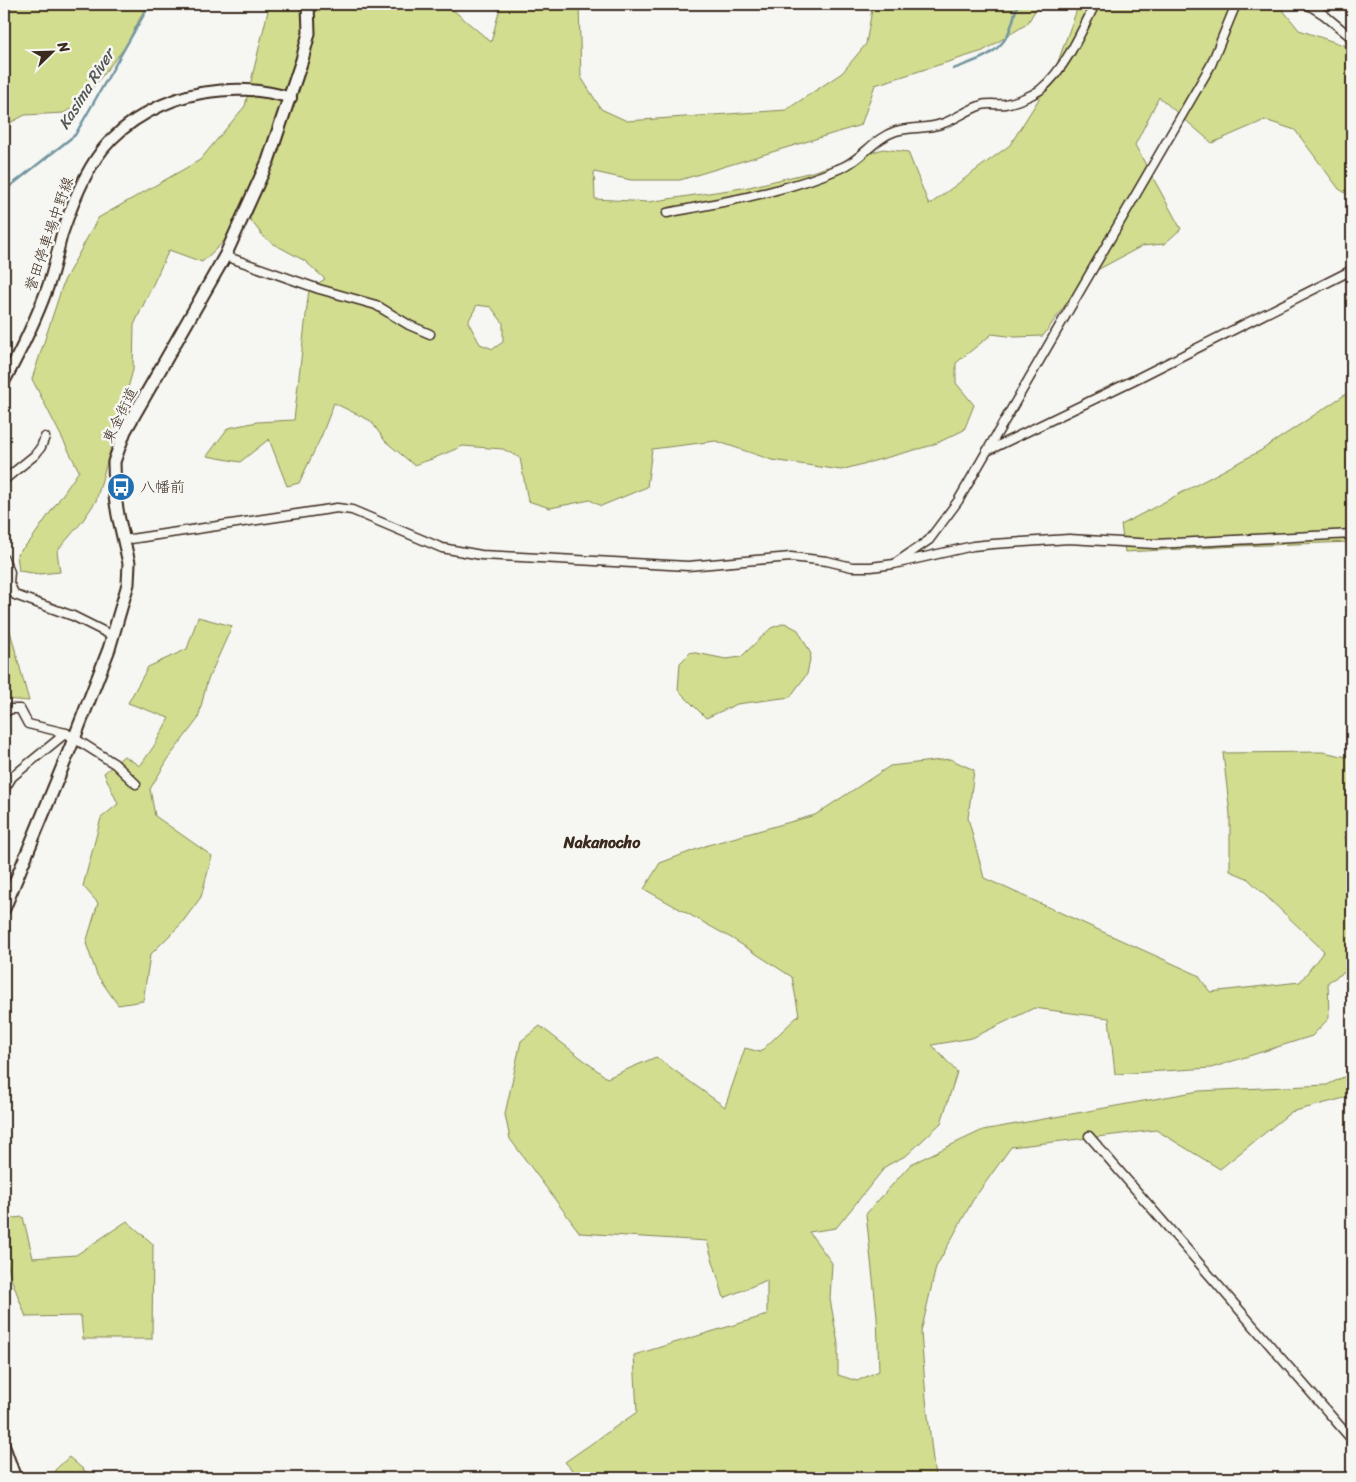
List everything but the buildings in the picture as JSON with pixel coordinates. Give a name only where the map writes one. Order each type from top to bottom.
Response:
[{"type":"highway","name":"東金街道","points":[[4,909],[70,736],[113,636],[128,584],[129,563],[115,497],[114,462],[125,431],[225,256],[268,161],[291,98],[309,33],[308,4]]},
{"type":"highway","points":[[4,1447],[15,1478]]},
{"type":"main road","name":"誉田停車場中野線","points":[[4,382],[25,344],[48,288],[72,206],[85,177],[104,148],[129,125],[155,108],[186,96],[227,89],[268,92],[291,98]]},
{"type":"street","points":[[667,213],[750,197],[809,181],[846,166],[862,155],[882,136],[905,129],[939,125],[982,105],[1007,104],[1033,94],[1056,74],[1094,4]]},
{"type":"street","points":[[894,564],[929,540],[958,501],[1211,65],[1236,4]]},
{"type":"street","points":[[1307,4],[1323,14],[1352,38]]},
{"type":"street","points":[[225,256],[320,289],[376,305],[409,325],[430,334]]},
{"type":"street","points":[[987,450],[1138,378],[1352,270]]},
{"type":"street","points":[[4,480],[36,455],[45,436]]},
{"type":"street","points":[[124,540],[337,508],[352,510],[442,548],[481,554],[688,566],[791,557],[827,561],[852,567],[871,567],[894,564],[973,546],[993,544],[1068,539],[1155,544],[1352,534]]},
{"type":"street","points":[[4,559],[10,572],[9,583],[15,595],[73,616],[113,636]]},
{"type":"street","points":[[4,714],[10,709],[20,709],[28,724],[70,736],[115,764],[136,784]]},
{"type":"street","points":[[4,790],[12,776],[70,736]]},
{"type":"street","points":[[1089,1136],[1352,1440]]},
{"type":"green space","points":[[4,4],[147,4],[126,46],[82,101],[64,113],[25,115],[4,126]]},
{"type":"green space","points":[[268,4],[446,4],[491,42],[501,4],[579,4],[581,77],[601,109],[627,121],[786,110],[842,73],[866,44],[873,4],[1039,4],[1027,24],[983,51],[875,85],[861,125],[680,180],[631,180],[594,172],[595,199],[648,202],[749,187],[812,172],[883,149],[908,152],[929,205],[1010,145],[1052,78],[1079,4],[1278,4],[1299,30],[1352,48],[1352,197],[1339,189],[1295,130],[1265,120],[1212,143],[1159,97],[1135,145],[1181,229],[1164,244],[1142,246],[1086,276],[1043,336],[1015,337],[992,334],[956,363],[956,383],[974,405],[964,430],[933,445],[841,470],[772,460],[716,441],[652,449],[647,487],[601,506],[590,500],[550,508],[528,501],[520,458],[503,449],[463,446],[414,465],[385,441],[371,421],[334,403],[321,437],[299,483],[287,486],[269,439],[240,462],[207,456],[228,428],[257,422],[294,420],[309,289],[325,279],[305,261],[263,236],[249,218],[202,262],[169,250],[134,325],[133,370],[96,501],[81,523],[57,551],[60,572],[39,574],[19,571],[17,554],[31,540],[79,471],[32,379],[64,281],[98,218],[200,160],[245,106],[268,11]],"holes":[[[477,305],[491,307],[503,323],[503,342],[493,349],[480,344],[468,322]]]},
{"type":"green space","points":[[1352,390],[1352,542],[1125,552],[1121,525],[1260,451]]},
{"type":"green space","points":[[4,609],[29,701],[4,699]]},
{"type":"green space","points":[[198,617],[232,626],[207,682],[198,719],[170,756],[150,789],[155,816],[212,856],[201,897],[181,924],[150,955],[143,1001],[118,1005],[97,975],[86,943],[98,903],[83,886],[101,818],[118,804],[104,773],[124,756],[140,766],[154,746],[169,718],[128,703],[148,667],[187,649]]},
{"type":"green space","points":[[785,623],[798,630],[811,654],[807,674],[790,697],[737,704],[706,718],[678,690],[680,663],[691,652],[726,659],[741,657],[771,628]]},
{"type":"green space","points":[[1323,752],[1352,758],[1352,801],[1344,837],[1352,841],[1352,968],[1328,982],[1329,1018],[1312,1036],[1211,1068],[1115,1074],[1109,1018],[1034,1008],[972,1038],[932,1045],[957,1072],[941,1123],[907,1155],[886,1166],[836,1228],[809,1232],[832,1263],[830,1299],[838,1344],[838,1375],[857,1381],[879,1371],[877,1316],[866,1214],[911,1164],[983,1130],[1199,1091],[1327,1085],[1352,1073],[1352,1096],[1291,1112],[1220,1169],[1156,1130],[1011,1147],[973,1200],[936,1267],[921,1332],[935,1478],[579,1478],[565,1462],[637,1412],[634,1355],[767,1315],[767,1280],[724,1298],[707,1241],[580,1233],[510,1139],[505,1114],[521,1041],[540,1026],[607,1078],[656,1057],[725,1107],[745,1048],[760,1052],[799,1015],[792,977],[733,939],[644,889],[660,863],[708,845],[815,815],[890,766],[950,759],[974,770],[968,818],[984,878],[1198,975],[1210,992],[1300,982],[1324,951],[1247,878],[1230,871],[1230,814],[1223,753]]},
{"type":"green space","points":[[23,1217],[33,1258],[76,1255],[127,1221],[153,1244],[152,1339],[83,1339],[81,1316],[26,1317],[11,1278],[4,1249],[4,1219]]},
{"type":"green space","points":[[69,1457],[92,1477],[109,1478],[56,1478],[55,1470]]},
{"type":"waterway","name":"Kasima River","points":[[4,191],[75,135],[150,4]]},
{"type":"waterway","points":[[953,69],[984,57],[998,48],[1010,30],[1018,4]]},
{"type":"place","name":"八幡前","points":[[121,487]]},
{"type":"district","name":"Nakanocho","points":[[602,842]]}]
